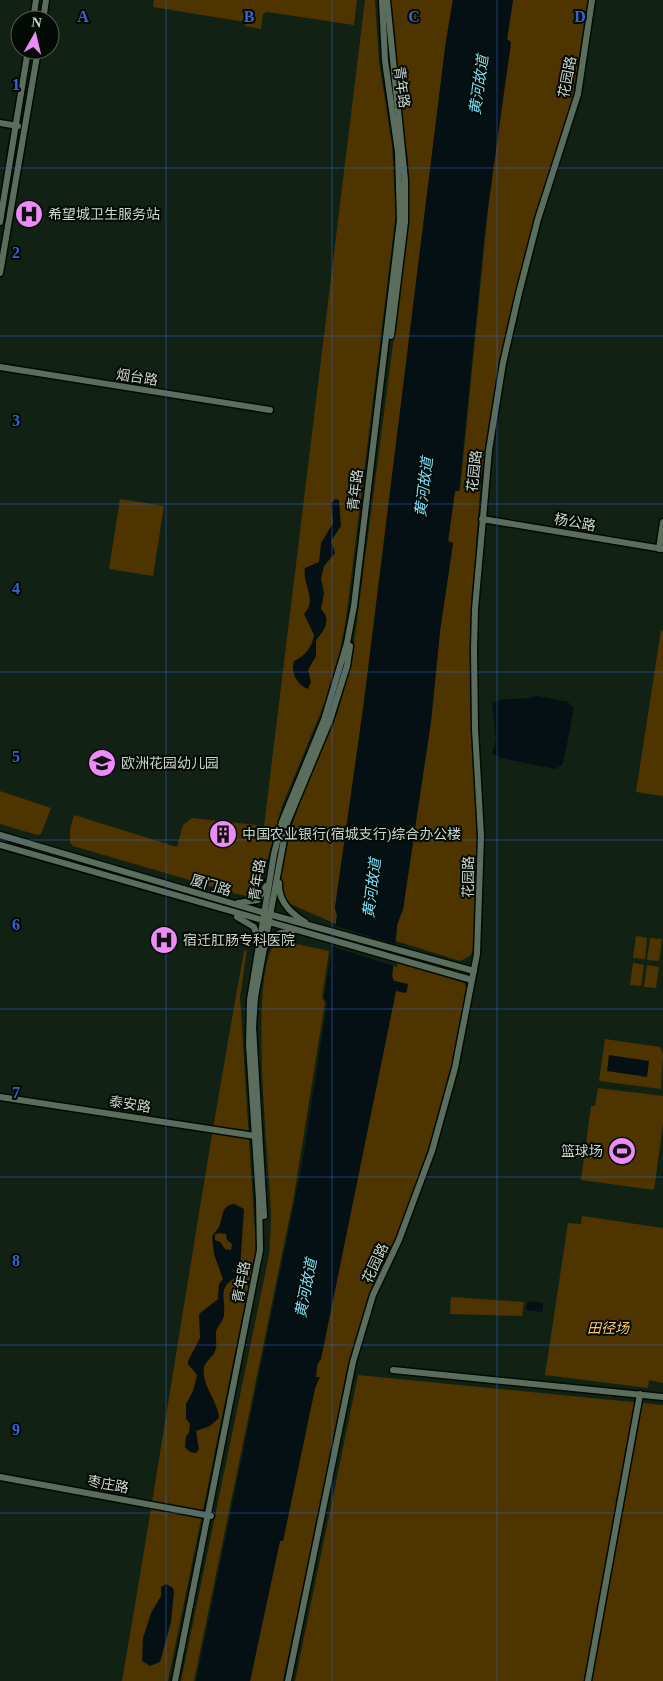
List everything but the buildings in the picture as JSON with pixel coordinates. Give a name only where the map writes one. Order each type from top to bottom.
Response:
[{"type":"street","name":"青年路","points":[[210,1515],[260,1250],[248,1025],[277,856],[291,795],[324,720],[341,669],[355,597],[400,220],[398,152],[385,61],[382,0]]},
{"type":"street","name":"青年路","points":[[277,856],[296,797],[321,742],[347,666],[358,607],[403,241],[405,180],[387,0]]},
{"type":"street","name":"花园路","points":[[288,1681],[353,1362],[373,1295],[399,1240],[432,1151],[455,1068],[474,971],[480,896],[481,836],[475,729],[474,647],[482,519],[489,450],[511,328],[538,219],[578,94],[592,0]]},
{"type":"street","points":[[0,222],[26,60]]},
{"type":"street","points":[[0,273],[36,60]]},
{"type":"street","points":[[0,123],[25,128]]},
{"type":"street","name":"烟台路","points":[[0,367],[270,410]]},
{"type":"street","name":"杨公路","points":[[482,519],[661,549]]},
{"type":"street","points":[[661,549],[663,522]]},
{"type":"street","name":"厦门路","points":[[0,835],[267,914],[410,955],[474,971]]},
{"type":"street","name":"厦门路","points":[[0,845],[472,980]]},
{"type":"street","points":[[226,902],[248,903],[262,897],[277,856]]},
{"type":"street","points":[[277,856],[278,888],[285,907],[304,922],[320,928]]},
{"type":"street","points":[[225,910],[248,923],[257,932],[256,973]]},
{"type":"street","points":[[256,973],[270,938],[281,933],[302,932]]},
{"type":"street","name":"青年路","points":[[176,1681],[264,1245],[262,1154],[253,1026],[256,973]]},
{"type":"street","name":"泰安路","points":[[0,1097],[255,1136]]},
{"type":"street","points":[[394,1370],[663,1397]]},
{"type":"street","points":[[588,1681],[640,1394]]},
{"type":"street","name":"枣庄路","points":[[0,1477],[210,1515]]},
{"type":"green space","points":[[154,0],[357,0],[354,25],[267,12],[263,14],[261,29],[245,26],[245,22],[153,7]]},
{"type":"green space","points":[[365,0],[375,0],[379,62],[392,145],[396,213],[346,619],[336,671],[282,806],[261,883],[256,894],[250,896],[241,895],[73,846],[70,843],[70,829],[74,815],[177,847],[183,825],[192,818],[264,826]]},
{"type":"green space","points":[[390,0],[453,0],[446,41],[364,702],[335,908],[337,915],[336,924],[288,903],[282,888],[282,865],[288,838],[298,809],[338,711],[353,651],[409,221],[408,160],[399,103]]},
{"type":"green space","points":[[513,0],[588,0],[572,100],[538,206],[506,332],[481,478],[471,613],[470,695],[477,808],[477,884],[473,951],[470,956],[460,961],[396,941],[397,925],[403,909],[431,721],[440,631],[453,543],[448,542],[455,490],[460,490],[492,169],[511,43],[507,39]]},
{"type":"green space","points":[[120,499],[164,506],[153,576],[109,569]]},
{"type":"green space","points":[[661,630],[663,631],[663,796],[636,792]]},
{"type":"green space","points":[[0,791],[51,808],[41,834],[37,835],[0,824]]},
{"type":"green space","points":[[636,936],[647,938],[645,959],[633,958]]},
{"type":"green space","points":[[650,938],[662,939],[659,961],[647,960]]},
{"type":"green space","points":[[278,940],[329,951],[322,998],[325,1002],[294,1196],[194,1681],[181,1681],[269,1255],[271,1213],[264,1113],[261,1026],[263,987],[268,957]]},
{"type":"green space","points":[[247,950],[240,997],[256,1250],[168,1681],[122,1681],[228,1042],[244,951]]},
{"type":"green space","points":[[394,962],[464,983],[467,989],[449,1087],[422,1174],[380,1274],[350,1364],[283,1681],[250,1681],[280,1540],[283,1540],[315,1388],[319,1377],[316,1377],[317,1366],[321,1358],[396,990],[406,993],[408,984],[394,981],[392,975]]},
{"type":"green space","points":[[633,963],[644,965],[641,986],[630,985]]},
{"type":"green space","points":[[647,965],[659,967],[656,988],[644,987]]},
{"type":"green space","points":[[605,1039],[660,1047],[663,1054],[661,1089],[599,1081]]},
{"type":"green space","name":"篮球场","points":[[598,1088],[663,1096],[663,1123],[654,1190],[581,1180],[591,1106],[595,1106]]},
{"type":"green space","name":"田径场","points":[[582,1216],[663,1228],[663,1383],[649,1380],[648,1388],[545,1375],[568,1223],[581,1224]]},
{"type":"green space","points":[[451,1297],[524,1302],[522,1316],[450,1314]]},
{"type":"green space","points":[[358,1375],[663,1405],[663,1681],[295,1681]]},
{"type":"water","name":"黄河故道","points":[[453,0],[513,0],[507,39],[511,42],[485,230],[459,491],[455,491],[448,541],[453,543],[440,631],[431,721],[403,909],[397,925],[392,978],[394,981],[408,984],[406,993],[396,991],[321,1359],[317,1364],[316,1377],[320,1377],[315,1388],[283,1541],[280,1541],[250,1681],[196,1681],[302,1165],[327,1004],[324,998],[337,916],[335,908],[364,702],[446,41]]},
{"type":"water","points":[[335,499],[339,500],[341,526],[331,541],[335,553],[324,566],[321,579],[324,593],[321,609],[326,617],[326,625],[316,640],[316,656],[308,670],[311,682],[308,689],[298,682],[293,670],[294,661],[307,651],[314,635],[304,614],[310,603],[305,568],[319,562],[321,543],[333,523],[331,503]]},
{"type":"water","points":[[537,696],[568,702],[574,709],[564,759],[562,765],[555,769],[500,758],[492,753],[496,739],[492,703]]},
{"type":"water","points":[[609,1055],[649,1061],[647,1077],[607,1071]]},
{"type":"water","points":[[234,1204],[244,1209],[240,1270],[238,1276],[224,1289],[224,1315],[216,1332],[216,1349],[204,1367],[207,1387],[216,1405],[219,1418],[210,1426],[196,1431],[199,1449],[196,1453],[190,1452],[185,1447],[190,1424],[186,1419],[186,1404],[193,1391],[197,1375],[188,1364],[188,1361],[200,1338],[199,1314],[218,1299],[219,1284],[223,1279],[214,1254],[212,1237],[219,1227],[224,1209]],"holes":[[[218,1233],[226,1234],[227,1240],[232,1244],[231,1250],[225,1249],[220,1242],[215,1240],[215,1235]]]},
{"type":"water","points":[[532,1301],[543,1303],[543,1312],[526,1310],[527,1303]]},
{"type":"water","points":[[166,1584],[173,1588],[174,1592],[171,1622],[160,1662],[150,1666],[142,1661],[143,1638],[151,1613],[161,1596],[161,1587]]},
{"type":"pier","points":[[333,925],[398,945],[397,967],[330,946]]},
{"type":"place","name":"希望城卫生服务站","points":[[29,214]]},
{"type":"place","name":"欧洲花园幼儿园","points":[[102,763]]},
{"type":"place","name":"中国农业银行(宿城支行)综合办公楼","points":[[223,834]]},
{"type":"place","name":"宿迁肛肠专科医院","points":[[164,940]]},
{"type":"place","name":"篮球场","points":[[622,1151]]}]
